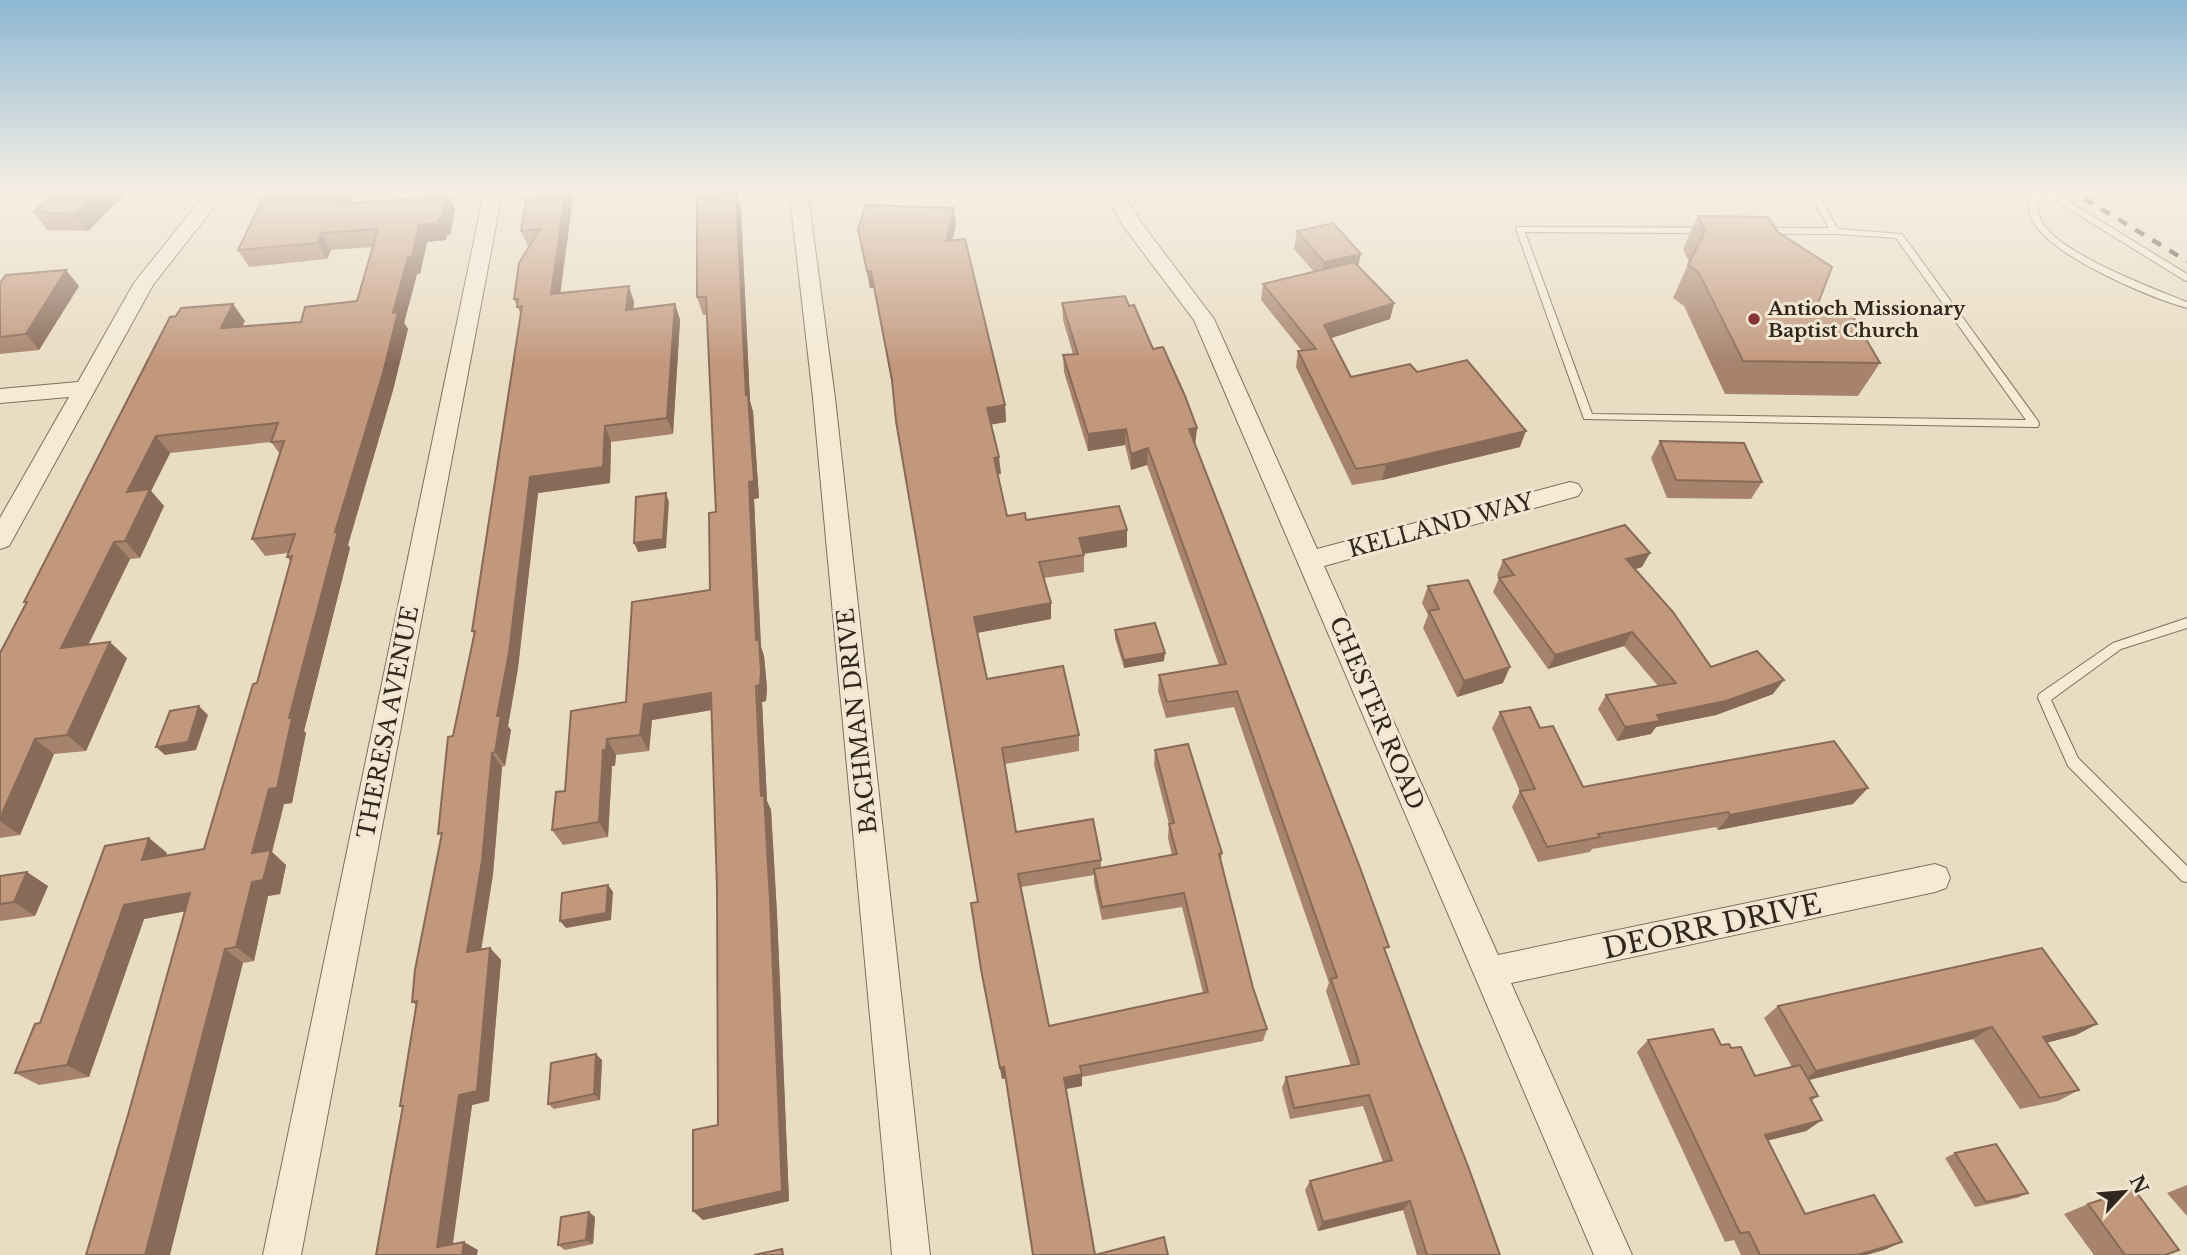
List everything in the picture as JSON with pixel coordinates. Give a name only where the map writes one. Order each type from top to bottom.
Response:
[{"type":"street","points":[[0,540],[154,269],[172,247]]},
{"type":"street","name":"THERESA AVENUE","points":[[282,1255],[482,247]]},
{"type":"street","name":"BACHMAN DRIVE","points":[[806,247],[824,398],[911,1255]]},
{"type":"street","name":"CHESTER ROAD","points":[[1149,247],[1204,319],[1613,1255]]},
{"type":"street","points":[[0,396],[86,388]]},
{"type":"street","name":"KELLAND WAY","points":[[1311,560],[1570,490]]},
{"type":"street","name":"DEORR DRIVE","points":[[1489,972],[1935,878]]},
{"type":"lane","points":[[1526,247],[1588,416],[2034,424],[1907,247]]},
{"type":"lane","points":[[2066,247],[2155,294],[2187,304]]},
{"type":"lane","points":[[2136,247],[2187,278]]},
{"type":"lane","points":[[2187,623],[2117,646],[2045,698],[2073,762],[2187,876]]},
{"type":"building","points":[[240,247],[277,247],[238,250]]},
{"type":"building","points":[[373,247],[414,247],[412,257],[408,257],[393,313],[398,312],[383,373],[335,532],[338,531],[289,718],[292,718],[277,788],[269,789],[252,853],[271,850],[263,880],[252,882],[236,947],[225,949],[145,1255],[86,1255],[190,893],[124,905],[67,1065],[15,1073],[35,1024],[40,1023],[105,846],[149,838],[142,860],[204,849],[253,684],[257,683],[292,556],[287,557],[295,534],[252,539],[284,441],[271,442],[278,423],[156,436],[127,492],[150,489],[125,541],[114,542],[61,648],[110,642],[67,735],[35,739],[0,818],[0,653],[170,317],[176,316],[181,308],[233,304],[221,328],[301,322],[305,307],[357,301]]},
{"type":"building","points":[[529,247],[558,247],[551,294],[629,286],[626,310],[675,304],[667,418],[605,426],[603,467],[530,477],[509,653],[497,716],[501,716],[495,752],[492,753],[482,861],[467,952],[490,948],[477,1091],[459,1095],[437,1247],[464,1242],[462,1255],[376,1255],[403,1106],[400,1106],[417,1001],[412,1002],[415,970],[442,833],[438,834],[448,737],[453,736],[475,631],[472,631],[522,306],[517,307],[518,299],[514,299],[519,263]]},
{"type":"building","points":[[697,247],[739,247],[746,395],[754,481],[749,482],[756,640],[759,640],[761,672],[760,685],[756,686],[761,796],[764,795],[770,900],[782,1191],[693,1211],[693,1130],[718,1125],[717,888],[711,693],[644,704],[640,735],[607,739],[606,750],[603,750],[599,822],[552,830],[556,792],[565,791],[571,711],[626,702],[632,602],[710,590],[709,513],[716,512],[706,297],[697,297]]},
{"type":"building","points":[[862,247],[967,247],[1005,405],[987,408],[999,457],[994,458],[1007,516],[1025,513],[1026,520],[1119,506],[1127,530],[1079,538],[1084,555],[1039,562],[1051,603],[974,617],[987,679],[1063,666],[1079,735],[1002,748],[1016,832],[1093,819],[1101,860],[1018,874],[1049,1026],[1208,992],[1184,893],[1102,907],[1094,869],[1177,854],[1169,824],[1174,823],[1155,750],[1188,744],[1222,853],[1219,854],[1253,988],[1267,1029],[1080,1066],[1082,1074],[1064,1078],[1095,1255],[1033,1255],[1004,1067],[1000,1068],[981,969],[971,903],[978,902],[896,421],[892,380],[871,271],[867,271]]},
{"type":"building","points":[[1311,247],[1354,247],[1361,254],[1324,262]]},
{"type":"building","points":[[1697,247],[1800,247],[1832,267],[1814,314],[1852,315],[1880,363],[1743,361],[1699,273],[1688,265]]},
{"type":"building","points":[[1354,262],[1394,303],[1324,325],[1351,377],[1410,364],[1417,372],[1467,360],[1526,431],[1356,469],[1298,351],[1316,349],[1263,284]]},
{"type":"building","points":[[66,270],[26,334],[0,337],[0,283],[6,275]]},
{"type":"building","points":[[1125,296],[1129,306],[1134,305],[1153,349],[1163,347],[1185,396],[1197,428],[1189,429],[1359,865],[1389,947],[1384,948],[1500,1255],[1427,1255],[1410,1201],[1323,1222],[1310,1181],[1392,1160],[1369,1095],[1294,1108],[1286,1077],[1359,1064],[1331,979],[1337,977],[1237,691],[1167,702],[1159,675],[1226,664],[1148,448],[1131,454],[1126,429],[1088,434],[1063,355],[1078,354],[1062,303]]},
{"type":"building","points":[[1660,441],[1744,443],[1762,482],[1676,480]]},
{"type":"building","points":[[666,493],[663,539],[634,543],[636,497]]},
{"type":"building","points":[[1625,525],[1650,553],[1626,559],[1673,612],[1711,667],[1757,651],[1784,680],[1726,701],[1657,715],[1660,721],[1625,727],[1606,695],[1676,683],[1632,632],[1555,655],[1499,578],[1514,575],[1503,560]]},
{"type":"building","points":[[1468,580],[1510,667],[1464,681],[1429,611],[1439,609],[1428,586]]},
{"type":"building","points":[[1155,623],[1165,653],[1124,660],[1115,630]]},
{"type":"building","points":[[199,706],[188,742],[156,747],[170,711]]},
{"type":"building","points":[[1530,707],[1540,728],[1553,726],[1583,787],[1834,741],[1868,788],[1730,815],[1728,812],[1598,834],[1600,837],[1547,847],[1520,791],[1535,789],[1500,712]]},
{"type":"building","points":[[27,872],[14,902],[0,904],[0,876]]},
{"type":"building","points":[[608,885],[606,913],[560,921],[562,893]]},
{"type":"building","points":[[2042,948],[2097,1024],[2043,1037],[2079,1090],[2040,1098],[1992,1027],[1816,1071],[1778,1006]]},
{"type":"building","points":[[1713,1029],[1721,1045],[1741,1047],[1755,1076],[1800,1065],[1818,1096],[1810,1098],[1822,1120],[1765,1135],[1805,1214],[1874,1195],[1902,1242],[1857,1255],[1760,1255],[1749,1232],[1740,1233],[1648,1040]]},
{"type":"building","points":[[596,1054],[594,1094],[548,1104],[551,1063]]},
{"type":"building","points":[[1996,1144],[2028,1193],[1986,1202],[1955,1153]]},
{"type":"building","points":[[2134,1189],[2179,1250],[2165,1255],[2125,1255],[2088,1204]]},
{"type":"building","points":[[589,1212],[586,1240],[558,1245],[561,1217]]},
{"type":"building","points":[[1164,1237],[1168,1255],[1095,1255]]},
{"type":"building","points":[[782,1249],[783,1255],[754,1255]]},
{"type":"railway","points":[[2163,247],[2187,261]]},
{"type":"place","name":"Antioch Missionary Baptist Church","points":[[1754,319]]}]
